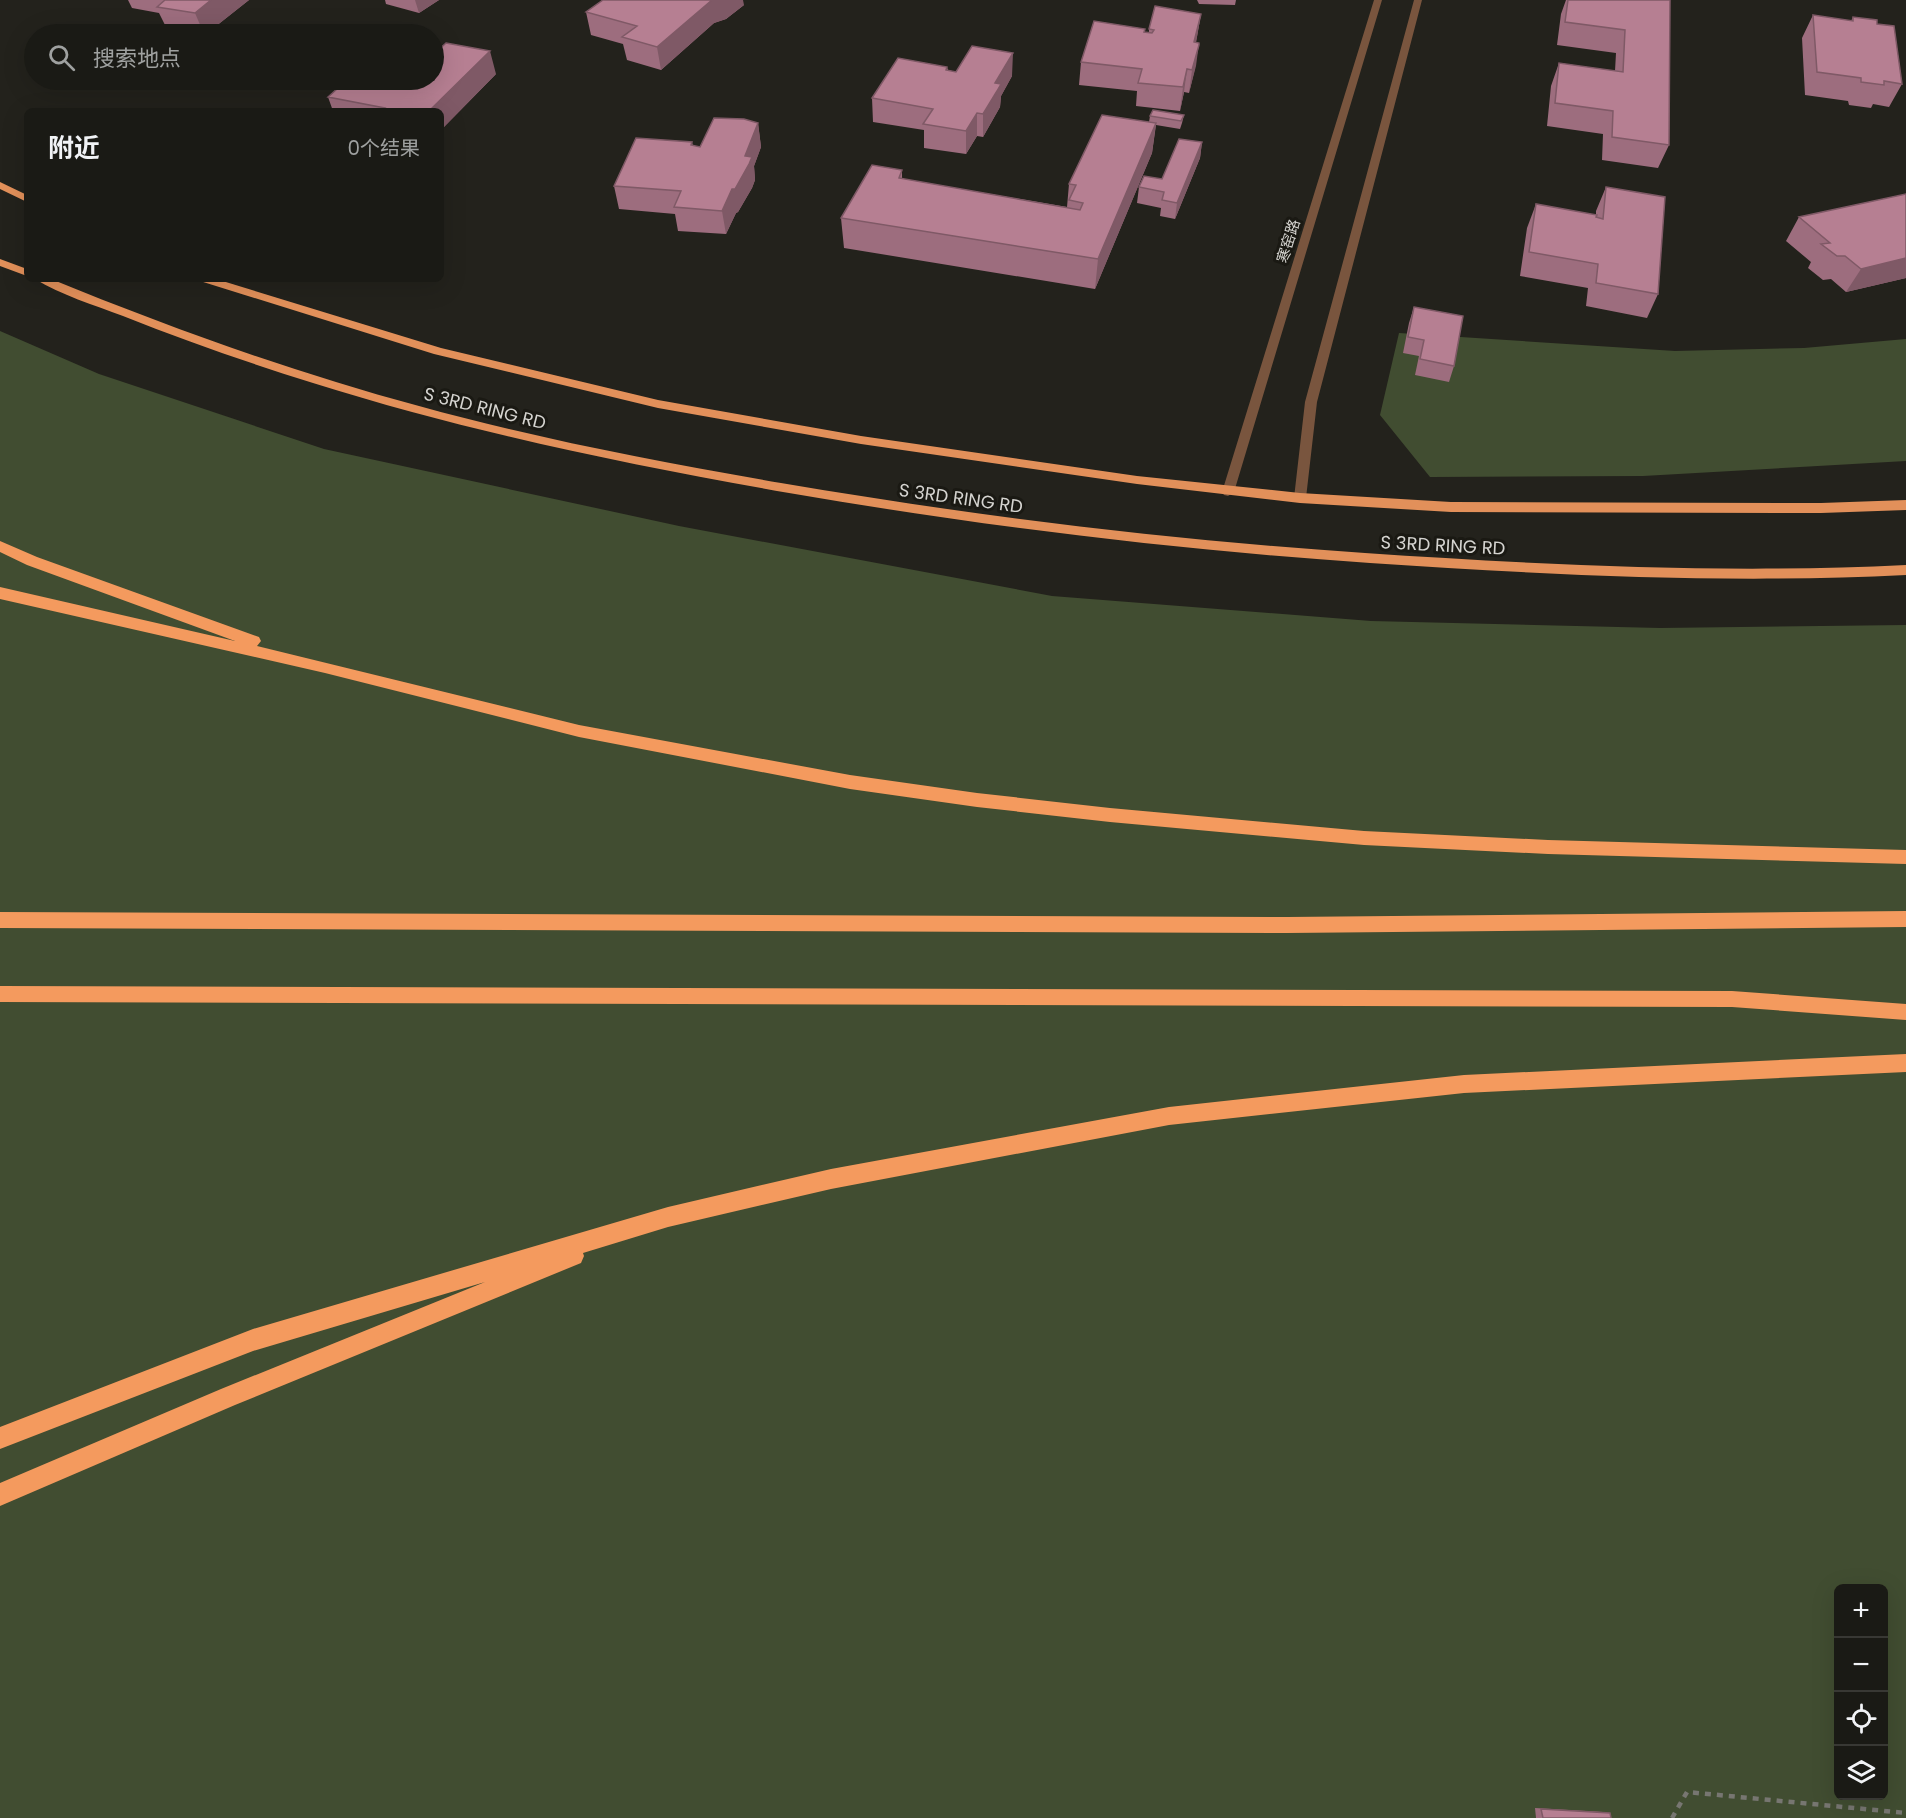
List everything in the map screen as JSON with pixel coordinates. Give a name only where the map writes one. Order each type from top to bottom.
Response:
[{"type":"highway","points":[[0,185],[24,197]]},
{"type":"highway","points":[[0,262],[24,272]]},
{"type":"highway","name":"S 3RD RING RD","points":[[48,282],[209,344],[312,379],[424,411],[548,442],[877,504],[1054,529],[1272,552],[1606,572],[1768,574],[1906,570]]},
{"type":"highway","points":[[214,282],[438,351],[658,404],[861,440],[1228,492],[1451,507],[1821,508],[1906,505]]},
{"type":"highway","points":[[0,546],[32,561],[325,667]]},
{"type":"highway","points":[[0,593],[325,667],[438,698],[579,730],[850,782],[977,800],[1110,815],[1364,838],[1548,847],[1906,857]]},
{"type":"highway","points":[[0,920],[1287,925],[1906,919]]},
{"type":"highway","points":[[0,994],[1732,999],[1906,1012]]},
{"type":"highway","points":[[0,1438],[253,1340],[668,1217],[831,1179],[1169,1116],[1464,1084],[1906,1063]]},
{"type":"highway","points":[[0,1495],[156,1428],[564,1260],[734,1203]]},
{"type":"street","name":"寒窑路","points":[[1228,492],[1378,0]]},
{"type":"street","points":[[1300,498],[1311,402],[1418,0]]},
{"type":"path","points":[[1672,1818],[1687,1792],[1906,1813]]},
{"type":"green space","points":[[0,331],[99,374],[324,449],[679,526],[1052,596],[1371,621],[1660,628],[1906,625],[1906,1818],[0,1818]]},
{"type":"green space","points":[[1399,333],[1675,351],[1804,348],[1906,339],[1906,461],[1643,476],[1430,477],[1380,415]]},
{"type":"building","points":[[165,0],[211,0],[195,13],[157,7]]},
{"type":"building","points":[[603,0],[712,0],[657,47],[622,37],[637,26],[586,12]]},
{"type":"building","points":[[1568,0],[1670,0],[1669,145],[1612,137],[1613,111],[1555,103],[1559,63],[1623,72],[1625,30],[1565,22]]},
{"type":"building","points":[[1155,6],[1201,14],[1194,42],[1199,45],[1192,70],[1187,69],[1183,87],[1138,83],[1142,69],[1081,62],[1094,21],[1145,29],[1144,32],[1152,33],[1154,30],[1149,29]]},
{"type":"building","points":[[1813,15],[1853,21],[1853,17],[1877,20],[1877,24],[1894,26],[1902,84],[1884,81],[1884,85],[1861,82],[1861,78],[1817,72]]},
{"type":"building","points":[[446,43],[490,51],[432,108],[385,108],[328,97],[336,90],[444,90],[444,45]]},
{"type":"building","points":[[972,46],[1013,53],[995,83],[1001,84],[997,91],[983,114],[977,113],[966,131],[923,124],[933,109],[872,98],[898,58],[947,67],[946,70],[956,72]]},
{"type":"building","points":[[1153,110],[1184,115],[1181,121],[1150,116]]},
{"type":"building","points":[[1102,115],[1156,123],[1098,259],[841,218],[872,165],[902,170],[899,178],[1080,210],[1083,203],[1069,200],[1076,185],[1069,184]]},
{"type":"building","points":[[714,118],[744,119],[758,123],[745,156],[752,157],[735,189],[732,189],[722,211],[674,207],[681,191],[614,186],[636,138],[692,142],[691,145],[700,147]]},
{"type":"building","points":[[1179,139],[1202,142],[1177,203],[1162,200],[1164,192],[1139,187],[1144,176],[1162,179]]},
{"type":"building","points":[[1606,187],[1665,197],[1658,294],[1596,283],[1598,264],[1529,252],[1536,204],[1597,215],[1596,217],[1603,219]]},
{"type":"building","points":[[1906,194],[1906,258],[1861,269],[1845,256],[1837,256],[1821,244],[1830,243],[1799,217]]},
{"type":"building","points":[[1414,307],[1463,316],[1454,366],[1420,359],[1424,340],[1408,337]]},
{"type":"building","points":[[1541,1809],[1610,1813],[1611,1818],[1543,1818]]}]
